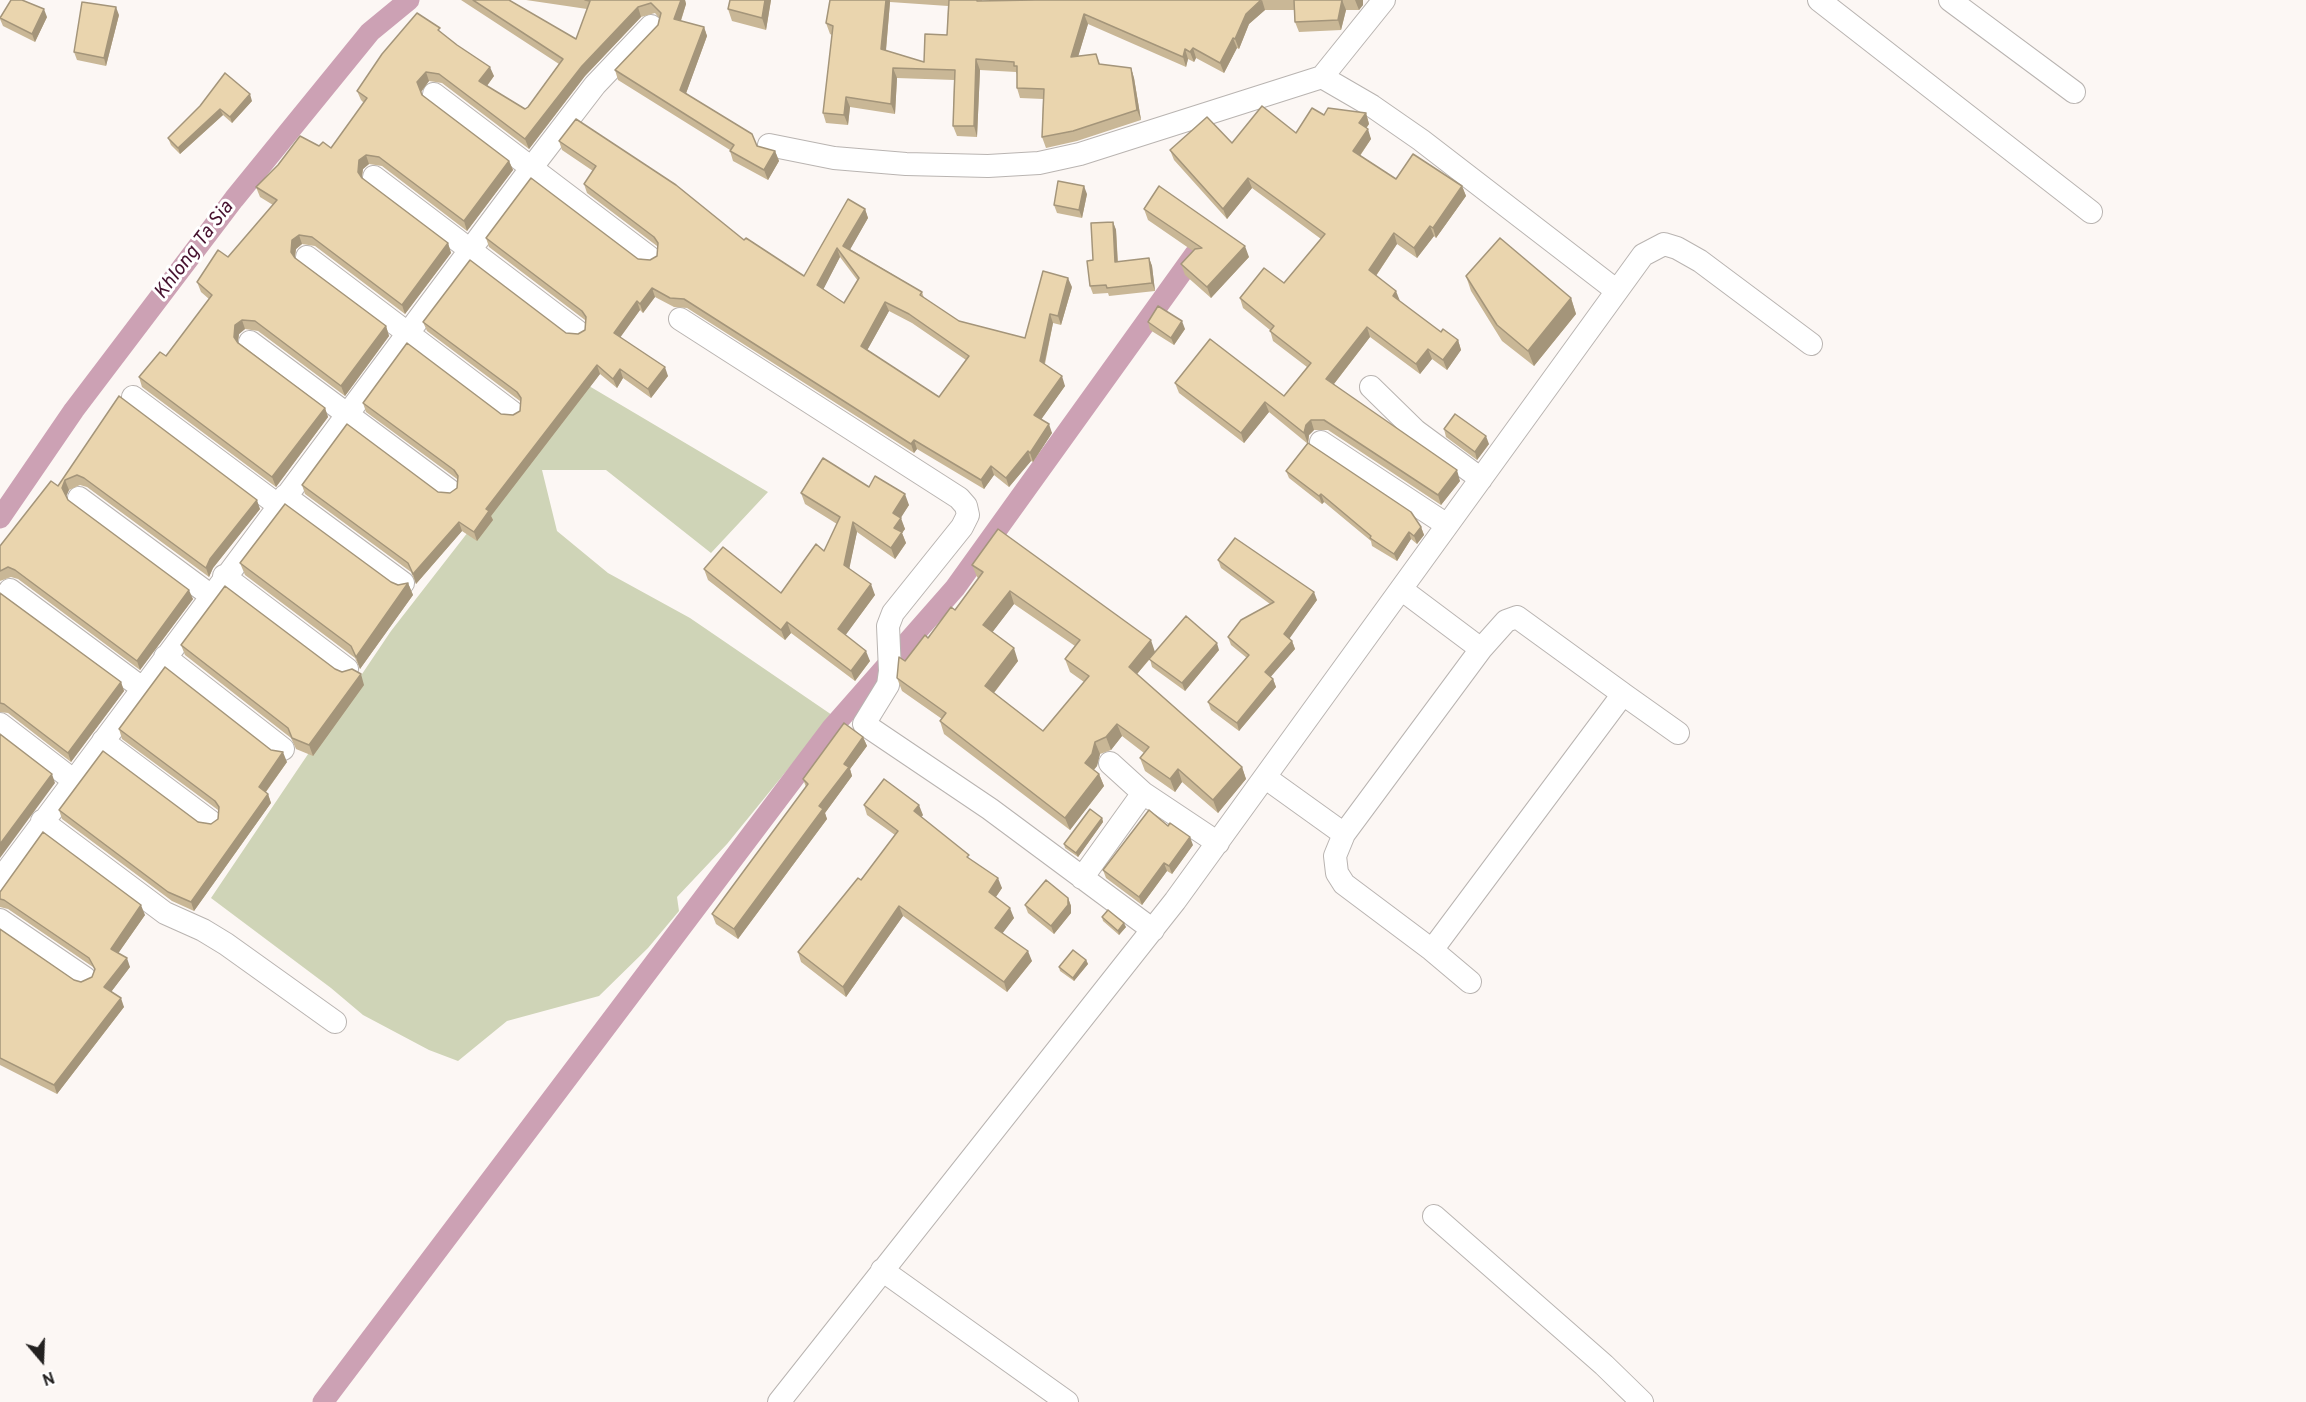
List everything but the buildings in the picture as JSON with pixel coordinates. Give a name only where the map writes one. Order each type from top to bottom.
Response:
[{"type":"street","points":[[769,145],[834,158],[906,164],[988,166],[1039,163],[1080,154],[1322,77],[1384,0]]},
{"type":"street","points":[[1819,0],[2091,212]]},
{"type":"street","points":[[1950,0],[2074,92]]},
{"type":"street","points":[[2,872],[103,741],[224,576],[595,85],[651,26]]},
{"type":"street","points":[[1322,77],[1372,106],[1421,141],[1617,291]]},
{"type":"street","points":[[434,94],[649,257]]},
{"type":"street","points":[[374,177],[577,331]]},
{"type":"street","points":[[779,1402],[1153,930],[1266,778],[1643,255],[1664,244],[1677,248],[1700,261],[1811,344]]},
{"type":"street","points":[[308,257],[512,412]]},
{"type":"street","points":[[680,319],[959,498],[966,506],[969,515],[962,527],[893,613],[888,626],[888,685],[864,724],[990,809],[1153,930]]},
{"type":"street","points":[[250,342],[449,490]]},
{"type":"street","points":[[1371,387],[1416,431],[1481,479]]},
{"type":"street","points":[[133,397],[403,583]]},
{"type":"street","points":[[1321,442],[1447,525]]},
{"type":"street","points":[[79,498],[210,595]]},
{"type":"street","points":[[224,576],[347,669]]},
{"type":"street","points":[[1401,589],[1481,650]]},
{"type":"street","points":[[10,590],[142,688]]},
{"type":"street","points":[[1470,982],[1432,950],[1344,884],[1337,873],[1335,856],[1344,834],[1481,650],[1506,621],[1517,617],[1678,733]]},
{"type":"street","points":[[165,657],[283,749]]},
{"type":"street","points":[[1432,950],[1623,694]]},
{"type":"street","points":[[0,724],[73,780]]},
{"type":"street","points":[[103,741],[210,821]]},
{"type":"street","points":[[1110,763],[1143,792],[1218,843]]},
{"type":"street","points":[[1266,778],[1344,834]]},
{"type":"street","points":[[1082,878],[1143,792]]},
{"type":"street","points":[[42,821],[165,913],[203,930],[226,944],[335,1022]]},
{"type":"street","points":[[0,920],[85,978]]},
{"type":"street","points":[[1434,1216],[1604,1365],[1642,1402]]},
{"type":"street","points":[[882,1270],[1067,1402]]},
{"type":"green space","points":[[584,383],[768,492],[711,553],[606,470],[542,470],[557,531],[608,573],[690,618],[832,715],[727,844],[677,897],[679,911],[648,948],[599,996],[507,1021],[458,1061],[429,1050],[363,1015],[331,988],[211,898],[391,631]]},
{"type":"waterway","name":"Khlong Ta Sia","points":[[0,518],[74,410],[234,199],[370,32],[409,0]]},
{"type":"waterway","points":[[323,1402],[831,729],[955,588],[1195,254]]}]
